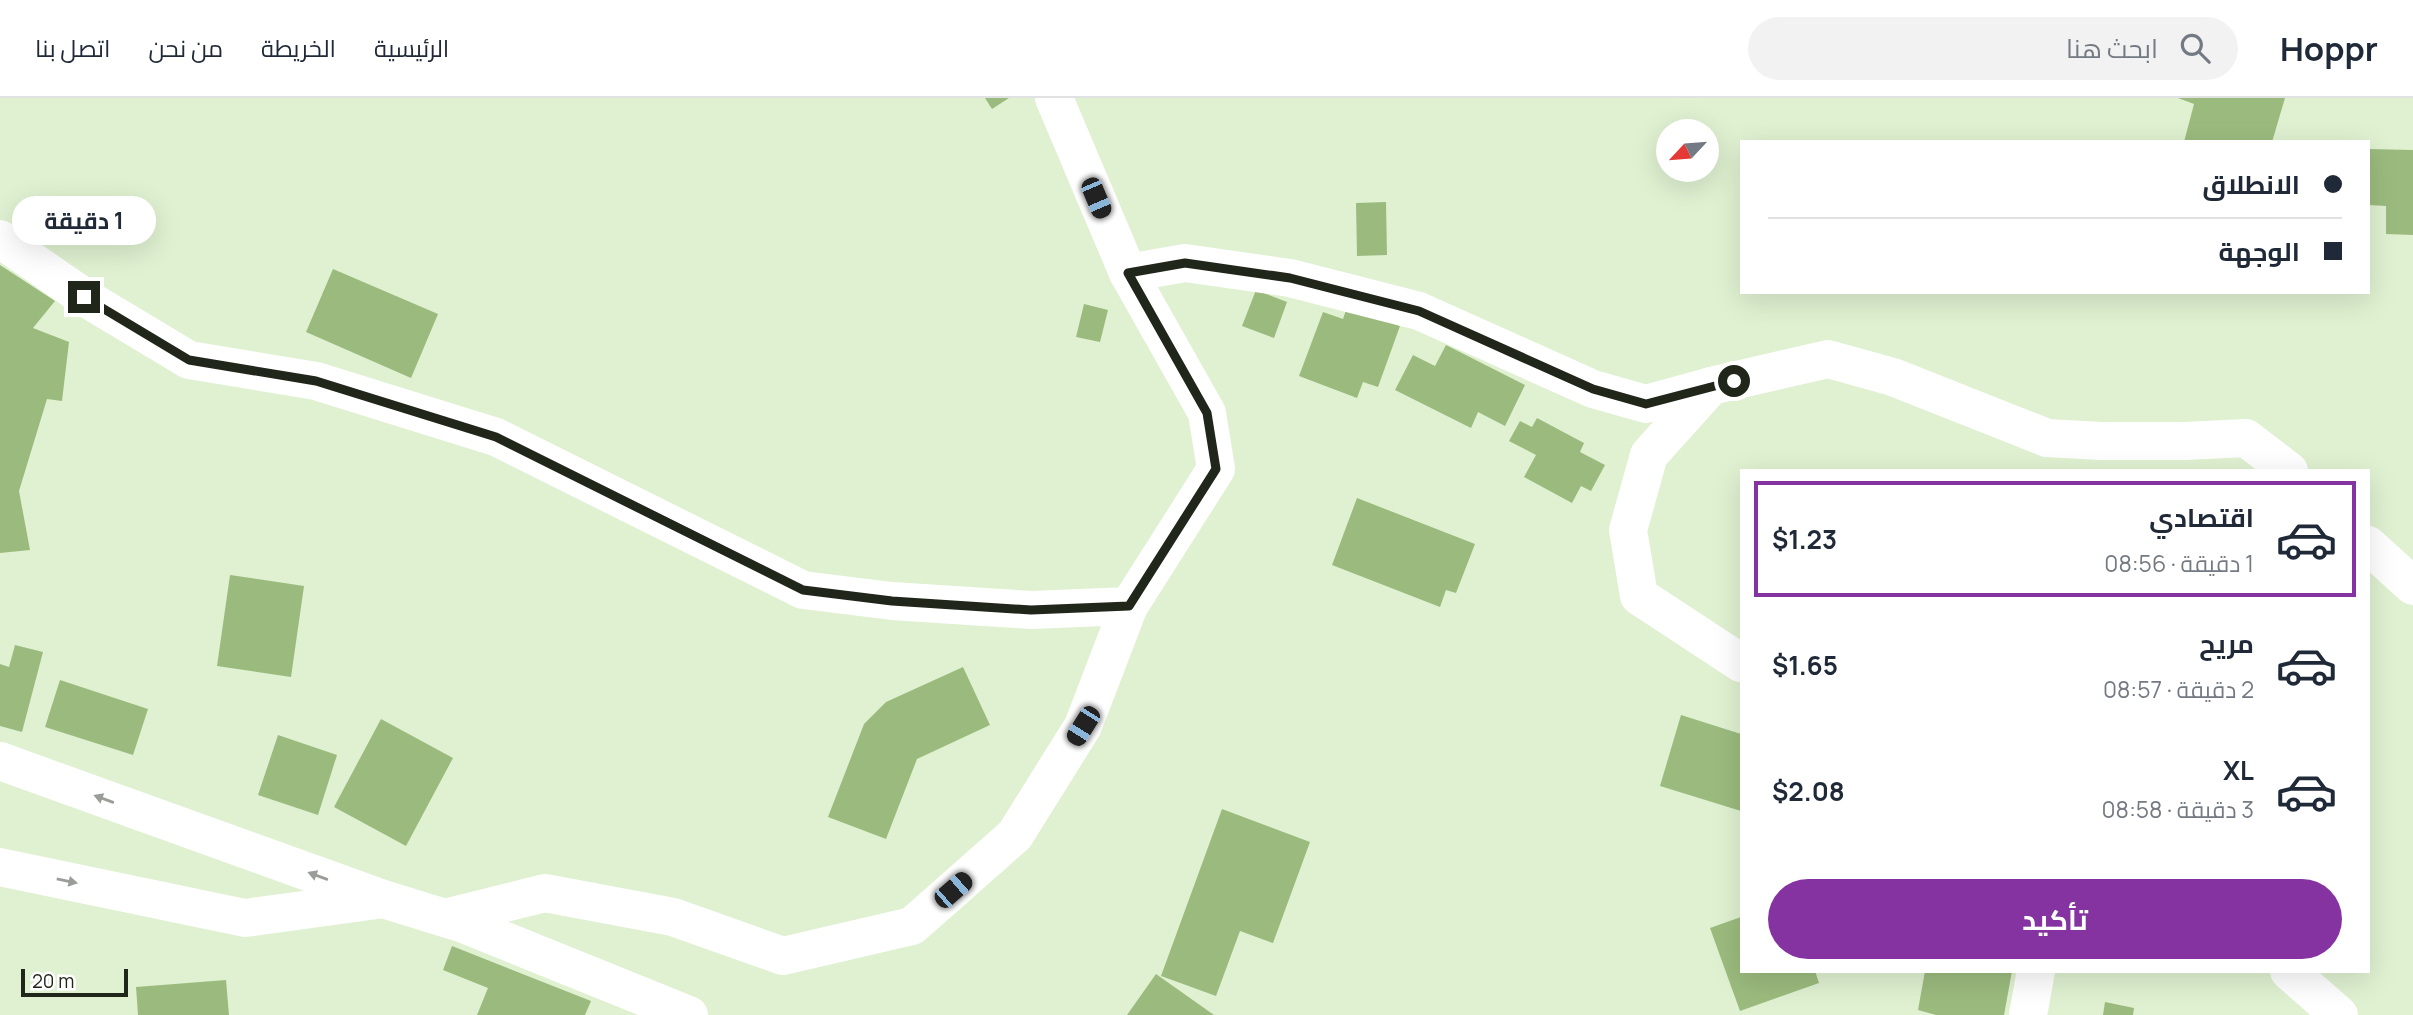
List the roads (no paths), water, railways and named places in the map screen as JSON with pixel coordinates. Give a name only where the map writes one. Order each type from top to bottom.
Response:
[{"type":"street","points":[[445,918],[545,892],[673,917],[783,957],[912,926],[1015,835],[1083,726],[1129,606],[1216,469],[1207,413],[1128,273],[1054,98]]},
{"type":"street","points":[[0,239],[84,297],[189,360],[316,381],[496,437],[803,590],[892,601],[1031,610],[1129,606]]},
{"type":"street","points":[[1128,273],[1185,263],[1290,278],[1419,311],[1593,389],[1646,404],[1828,359],[1893,377],[2047,438],[2101,441],[2246,438],[2286,469]]},
{"type":"street","points":[[1711,386],[1649,455],[1628,530],[1639,596],[1740,662]]},
{"type":"street","points":[[2370,547],[2413,586]]},
{"type":"street","points":[[0,761],[383,899],[445,918],[689,1015]]},
{"type":"street","points":[[0,867],[245,918],[383,899]]},
{"type":"street","points":[[2028,1015],[2036,973]]},
{"type":"street","points":[[2291,973],[2339,1015]]}]
